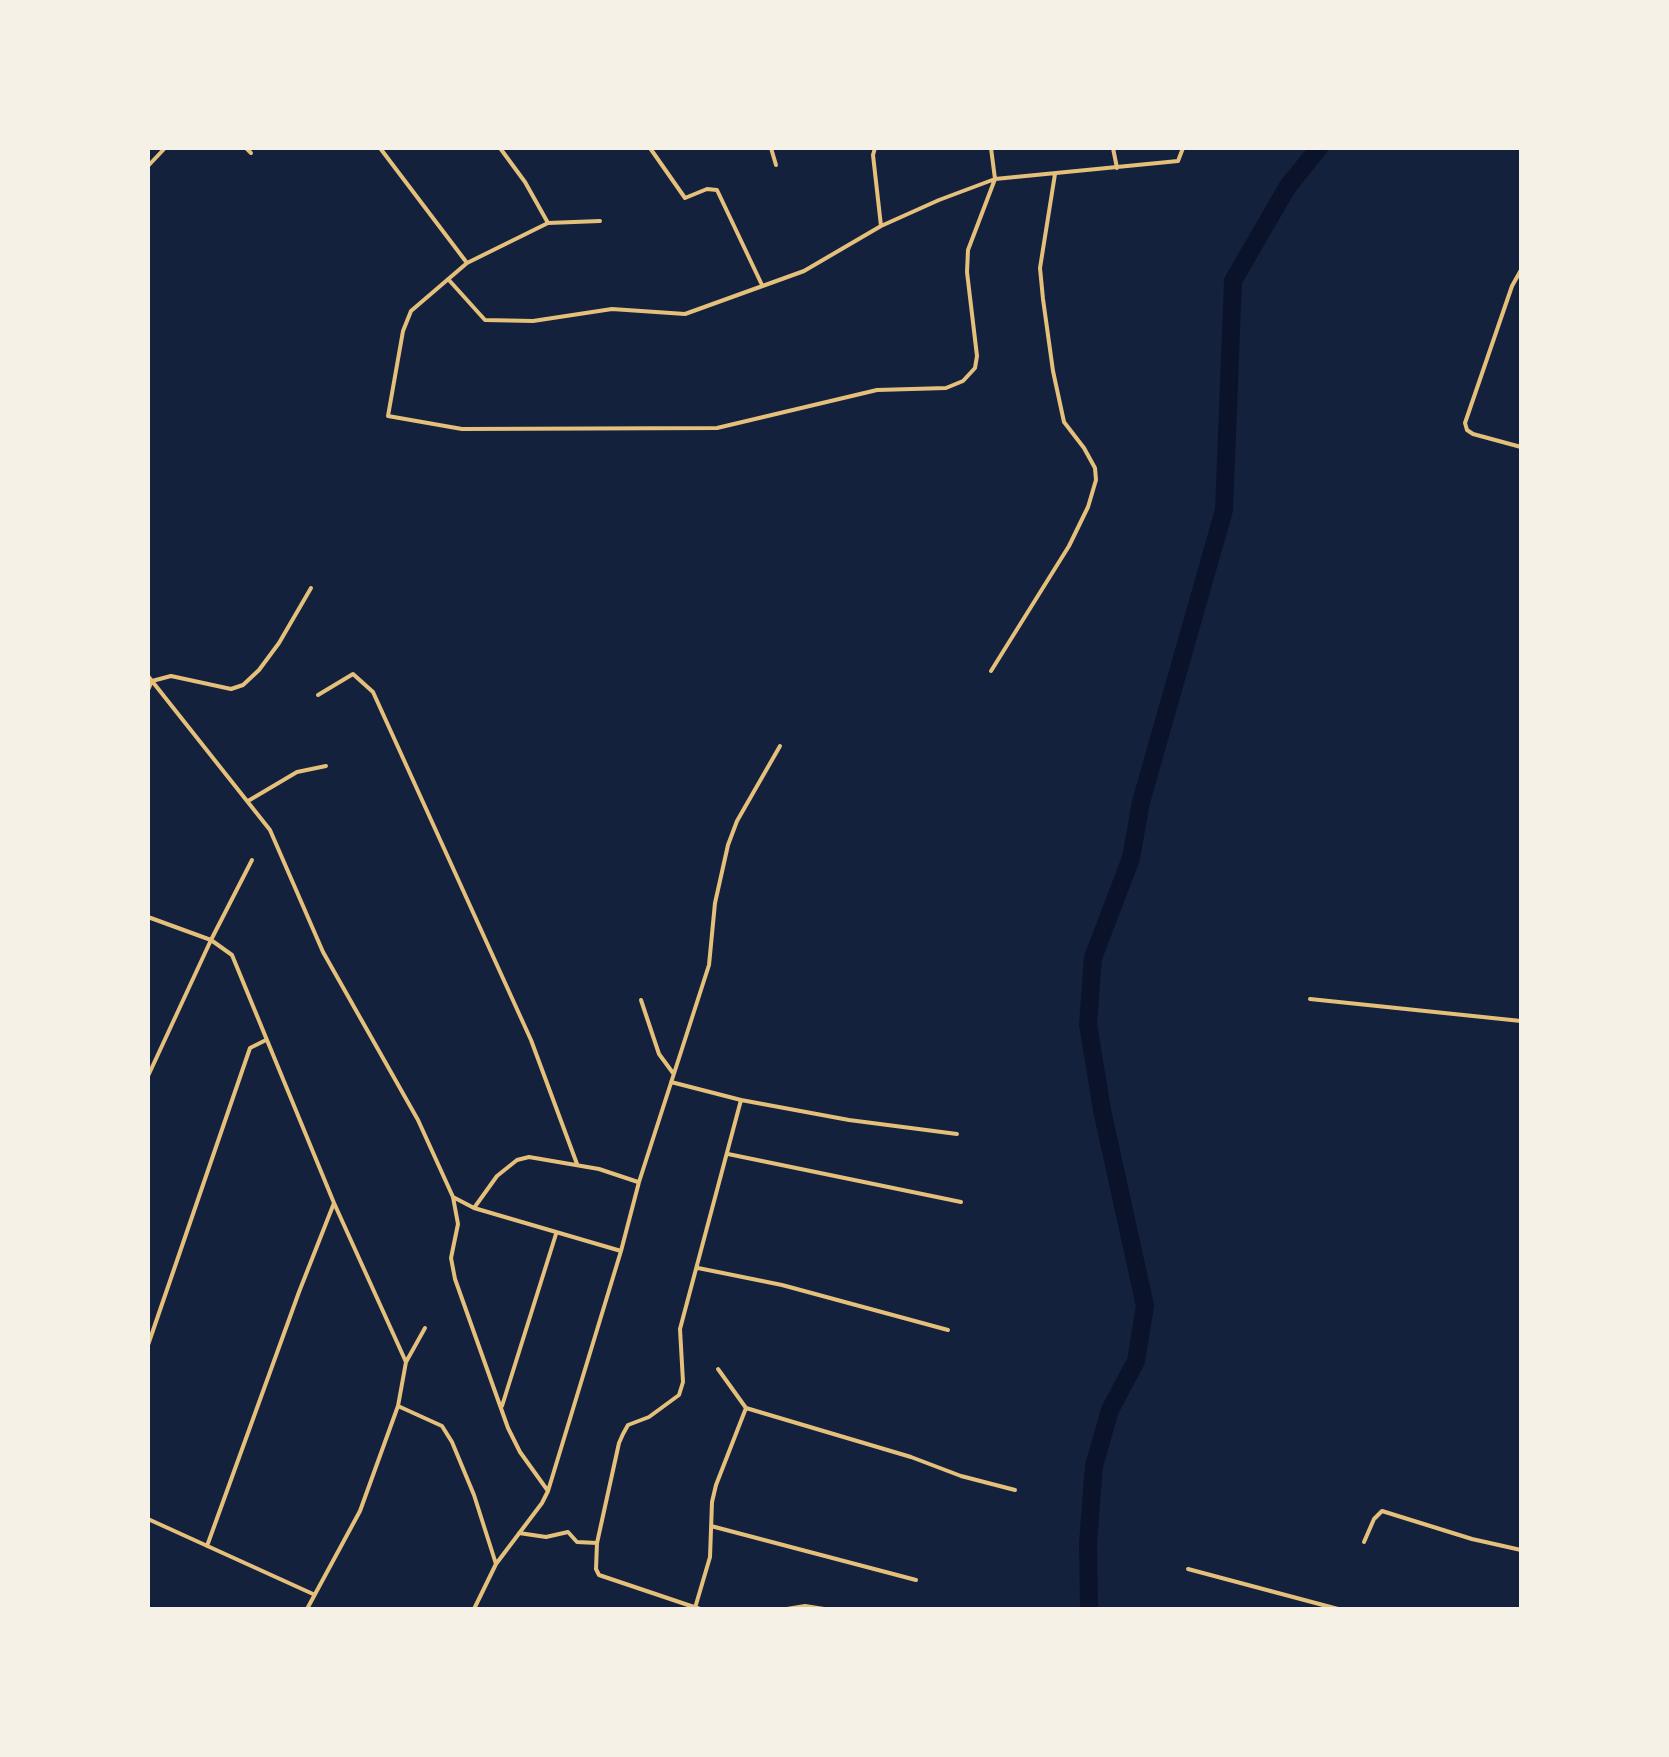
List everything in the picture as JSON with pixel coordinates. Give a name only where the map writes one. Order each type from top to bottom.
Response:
[{"type":"street","points":[[148,166],[165,148]]},
{"type":"street","points":[[380,148],[467,263]]},
{"type":"street","points":[[500,148],[525,182],[548,223]]},
{"type":"street","points":[[650,148],[685,198],[707,189],[717,190],[762,285]]},
{"type":"street","points":[[771,148],[776,165]]},
{"type":"street","points":[[875,148],[873,155],[881,226]]},
{"type":"street","points":[[600,221],[548,223],[467,263],[411,311],[403,331],[388,416],[462,429],[717,428],[877,390],[946,388],[963,381],[975,368],[977,356],[967,272],[968,250],[995,179],[991,148]]},
{"type":"street","points":[[1113,148],[1117,168]]},
{"type":"street","points":[[447,279],[485,320],[533,321],[612,309],[685,314],[804,271],[881,226],[995,179],[1178,161],[1183,148]]},
{"type":"street","points":[[991,671],[1069,546],[1088,507],[1096,480],[1095,468],[1084,448],[1064,422],[1043,299],[1040,268],[1055,174]]},
{"type":"street","points":[[1521,270],[1512,286],[1465,423],[1467,430],[1473,434],[1521,447]]},
{"type":"street","points":[[150,679],[171,676],[231,689],[243,685],[279,643],[311,588]]},
{"type":"street","points":[[318,695],[353,674],[373,692],[531,1040],[577,1164]]},
{"type":"street","points":[[148,690],[150,679]]},
{"type":"street","points":[[150,679],[270,830],[323,952],[418,1120],[453,1197],[458,1224],[451,1258],[452,1270],[520,1452],[548,1491]]},
{"type":"street","points":[[474,1609],[496,1564],[548,1491],[639,1182],[709,965],[715,903],[728,845],[737,821],[780,746]]},
{"type":"street","points":[[248,801],[297,772],[326,766]]},
{"type":"street","points":[[148,1076],[252,860]]},
{"type":"street","points":[[148,917],[211,940],[232,955],[334,1203],[406,1362]]},
{"type":"street","points":[[1310,999],[1521,1021]]},
{"type":"street","points":[[641,1000],[659,1054],[673,1073]]},
{"type":"street","points":[[148,1345],[250,1048],[266,1040]]},
{"type":"street","points":[[671,1082],[741,1100],[849,1120],[957,1134]]},
{"type":"street","points":[[741,1100],[680,1329],[683,1382],[679,1395],[649,1417],[628,1425],[619,1443],[597,1543],[596,1569],[599,1575],[698,1608],[710,1557],[716,1485],[746,1408]]},
{"type":"street","points":[[728,1154],[961,1202]]},
{"type":"street","points":[[474,1208],[497,1176],[517,1160],[529,1157],[577,1164],[639,1182]]},
{"type":"street","points":[[453,1197],[474,1208],[621,1251]]},
{"type":"street","points":[[207,1546],[334,1203]]},
{"type":"street","points":[[501,1408],[556,1234]]},
{"type":"street","points":[[698,1268],[782,1285],[948,1330]]},
{"type":"street","points":[[307,1609],[360,1511],[398,1406],[406,1362],[425,1328]]},
{"type":"street","points":[[718,1369],[746,1408],[1015,1490]]},
{"type":"street","points":[[398,1406],[442,1426],[452,1442],[474,1495],[496,1564]]},
{"type":"street","points":[[1364,1542],[1374,1519],[1382,1511],[1472,1539],[1521,1550]]},
{"type":"street","points":[[148,1519],[314,1594]]},
{"type":"street","points":[[711,1526],[916,1580]]},
{"type":"street","points":[[519,1533],[546,1537],[568,1532],[577,1542],[597,1543]]},
{"type":"street","points":[[1188,1569],[1338,1609]]},
{"type":"street","points":[[787,1609],[805,1606],[824,1609]]},
{"type":"waterway","points":[[1089,1609],[1088,1543],[1094,1466],[1110,1410],[1136,1361],[1145,1306],[1102,1110],[1088,1024],[1093,958],[1131,858],[1141,802],[1224,510],[1233,281],[1288,186],[1319,148]]}]
